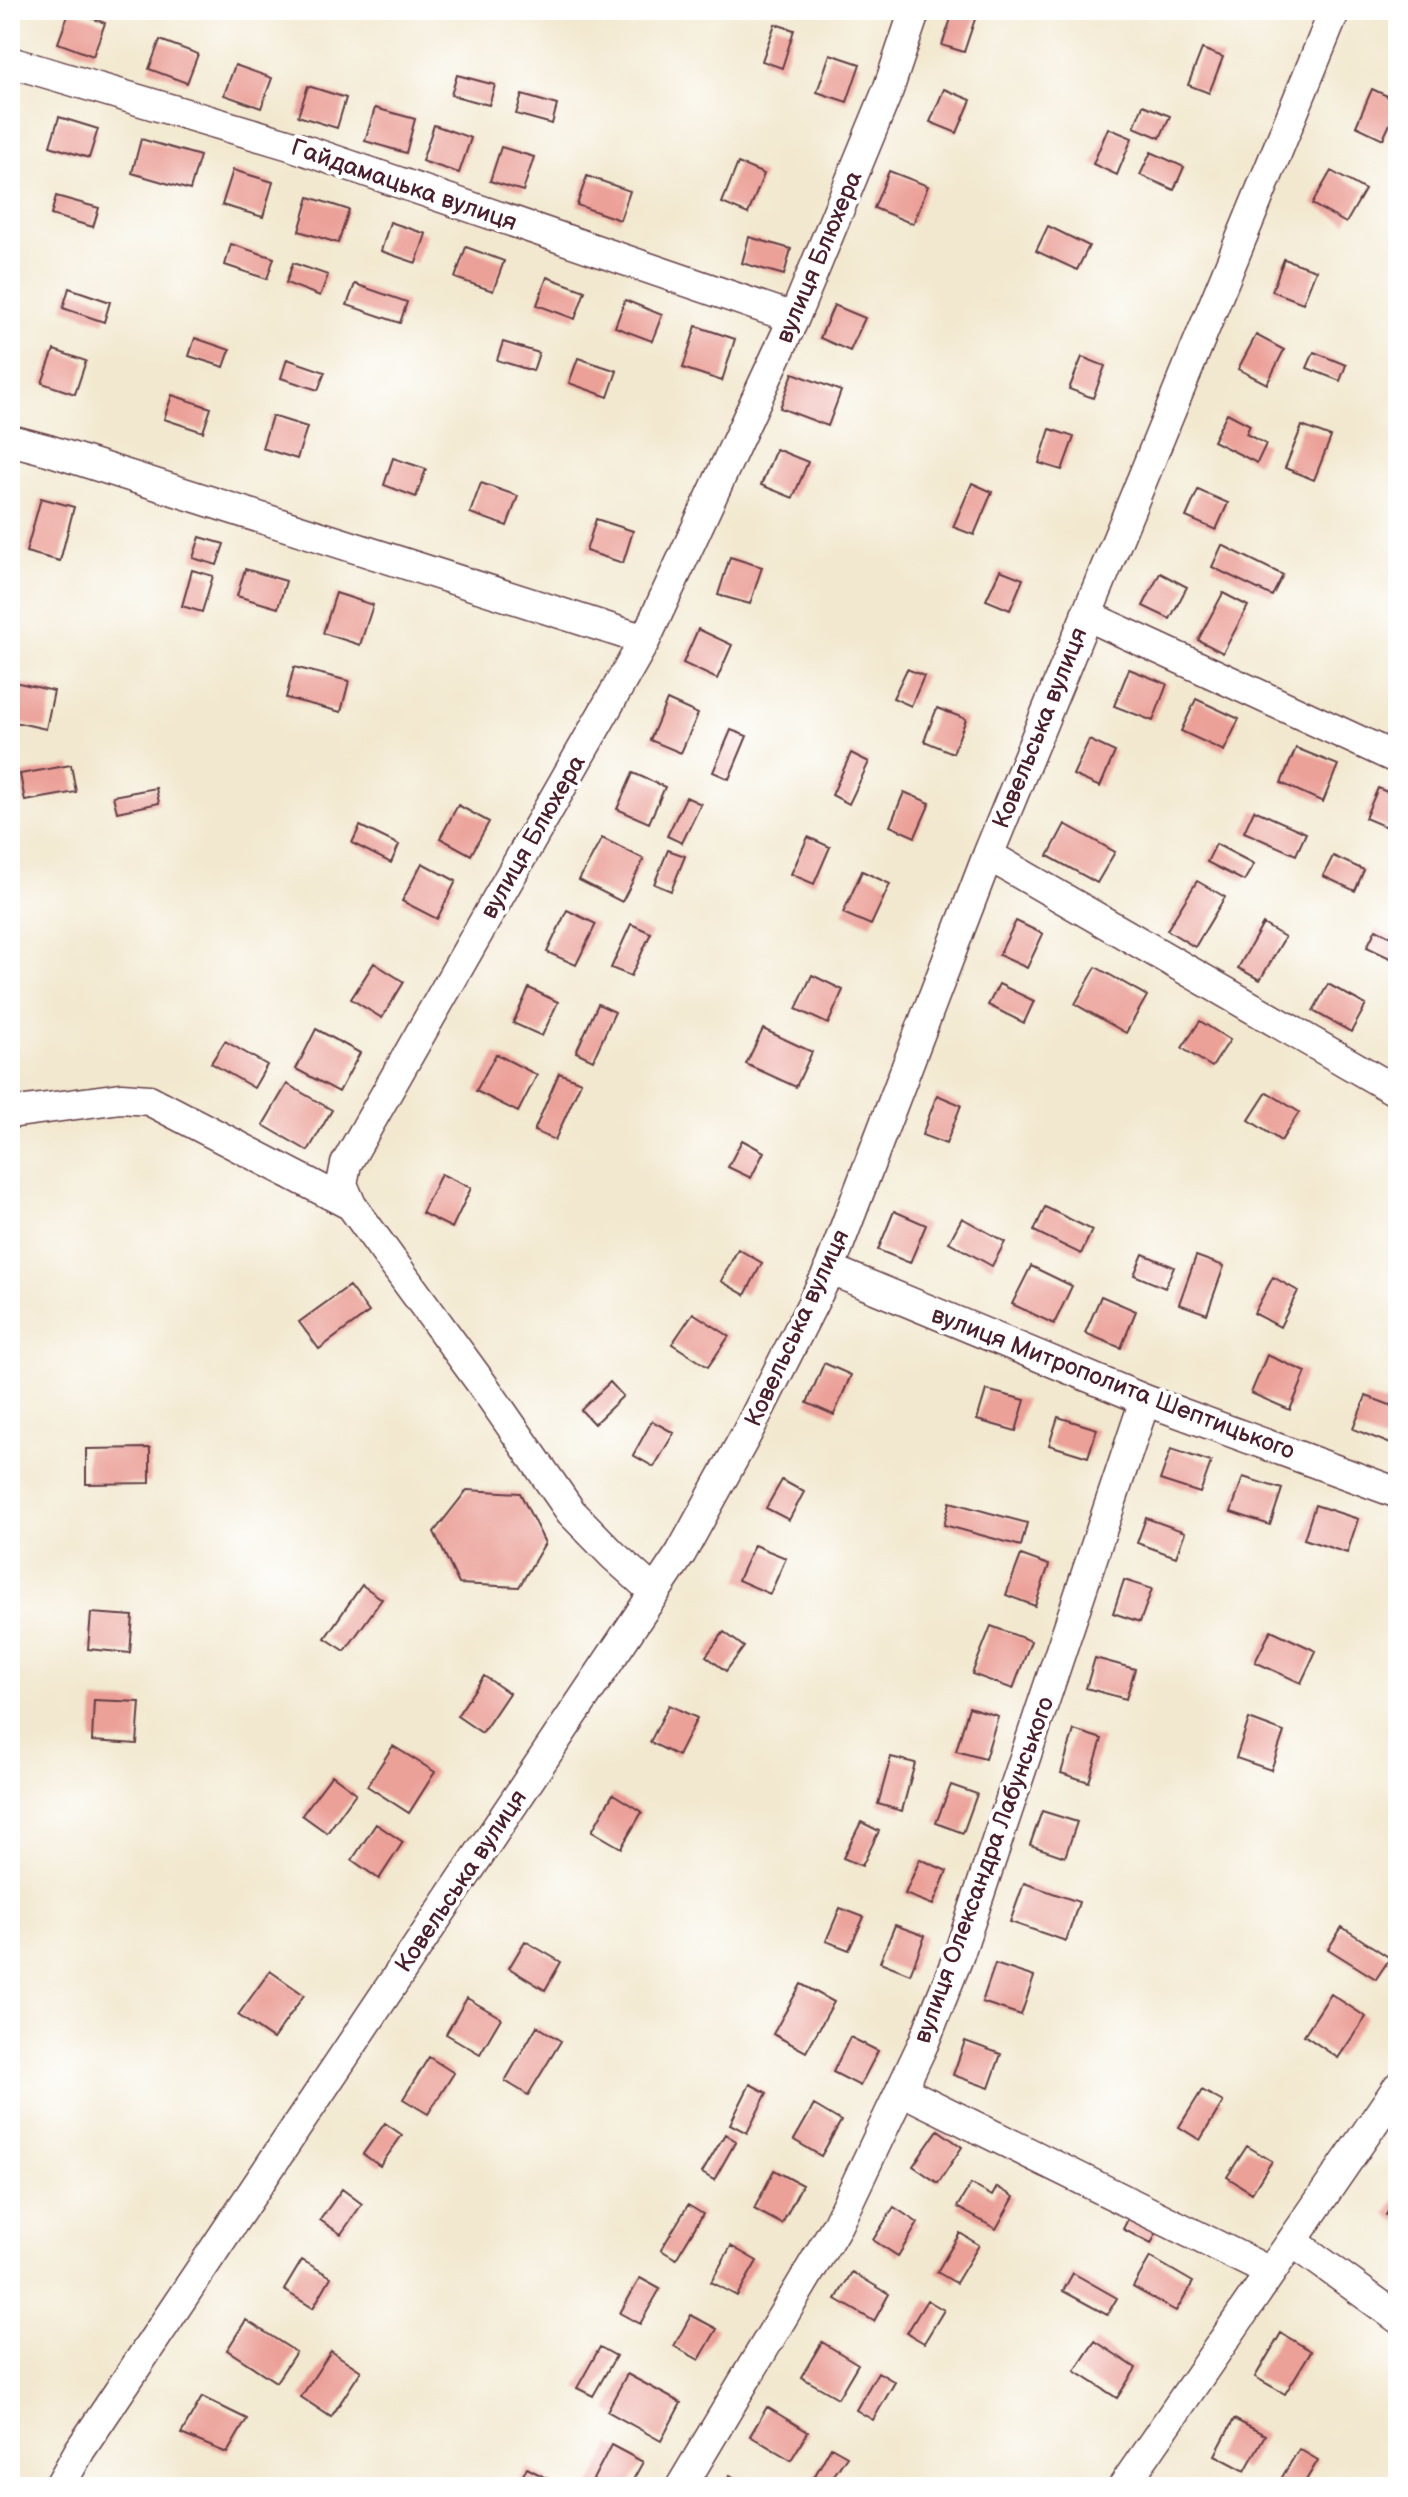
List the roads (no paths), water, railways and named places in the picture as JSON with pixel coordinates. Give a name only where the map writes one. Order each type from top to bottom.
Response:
[{"type":"street","name":"вулиця Блюхера","points":[[654,1592],[571,1512],[351,1205],[342,1184],[346,1164],[645,640],[794,318],[888,90],[915,10]]},
{"type":"street","name":"Ковельська вулиця","points":[[59,2487],[80,2450],[681,1553],[746,1435],[829,1269],[988,855],[1335,10]]},
{"type":"street","name":"Гайдамацька вулиця","points":[[10,62],[287,144],[794,318]]},
{"type":"street","points":[[10,440],[295,527],[645,640]]},
{"type":"street","points":[[1086,615],[1398,759]]},
{"type":"street","points":[[988,855],[1398,1092]]},
{"type":"street","points":[[10,1113],[121,1098],[149,1100],[351,1205]]},
{"type":"street","name":"вулиця Митрополита Шептицького","points":[[829,1269],[1145,1400],[1398,1493]]},
{"type":"street","name":"вулиця Олександра Лабунського","points":[[681,2487],[837,2225],[901,2090],[958,1957],[1145,1400]]},
{"type":"street","points":[[1123,2487],[1398,2087]]},
{"type":"street","points":[[901,2090],[1270,2272]]},
{"type":"street","points":[[1292,2241],[1398,2318]]}]
